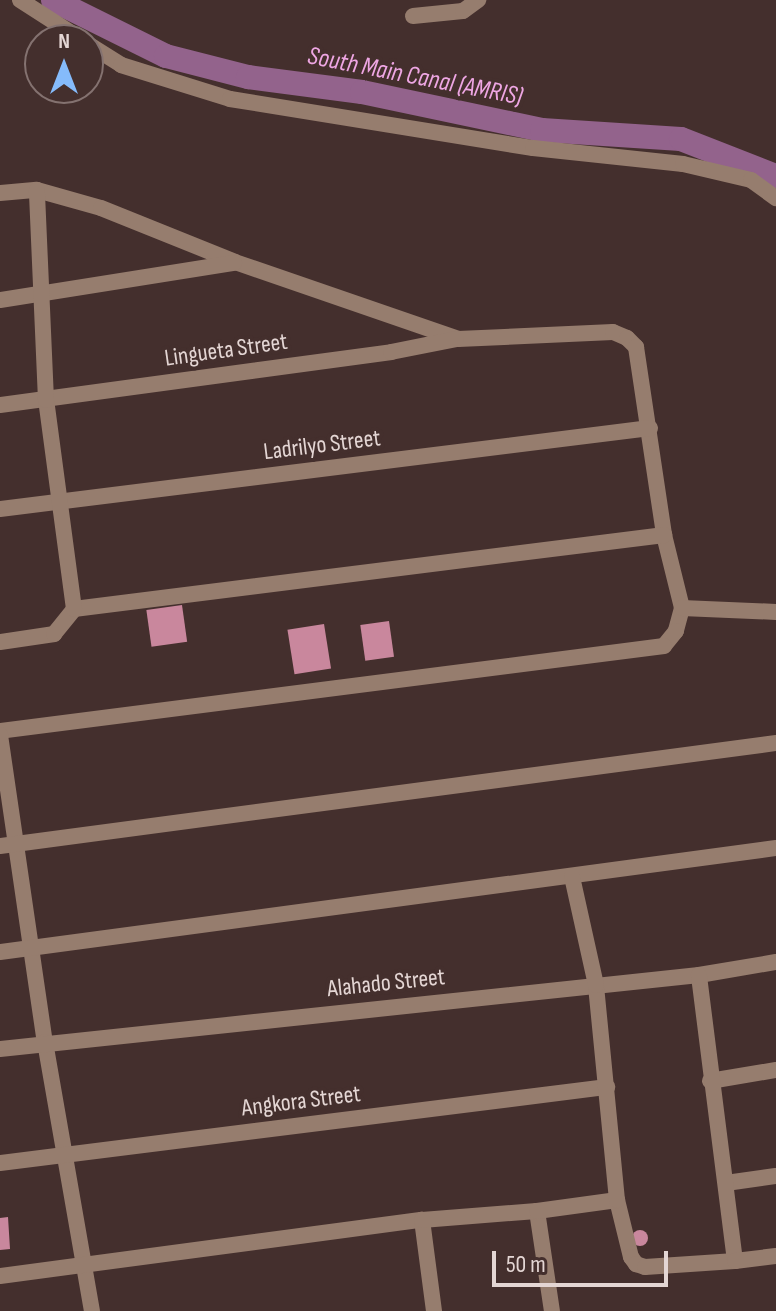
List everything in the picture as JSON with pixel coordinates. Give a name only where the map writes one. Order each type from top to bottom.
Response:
[{"type":"street","points":[[20,0],[57,24]]},
{"type":"street","points":[[413,16],[463,11],[478,0]]},
{"type":"street","points":[[104,54],[121,65],[230,99],[533,148],[683,164],[751,180],[776,198]]},
{"type":"street","points":[[37,190],[46,400],[74,609]]},
{"type":"street","points":[[0,193],[37,190],[101,208],[235,262],[458,339],[613,332],[627,338],[636,347],[664,535],[682,608],[676,631],[664,646],[0,733],[7,845],[31,949],[92,1311]]},
{"type":"street","points":[[0,300],[42,296],[235,262]]},
{"type":"street","name":"Lingueta Street","points":[[0,405],[391,352],[458,339]]},
{"type":"street","name":"Ladrilyo Street","points":[[0,509],[650,428]]},
{"type":"street","points":[[0,642],[54,634],[74,609],[664,535]]},
{"type":"street","points":[[682,608],[776,612]]},
{"type":"street","points":[[7,845],[776,743]]},
{"type":"street","points":[[0,952],[776,848]]},
{"type":"street","points":[[572,877],[596,985],[617,1200],[631,1257],[636,1264],[645,1267],[776,1256]]},
{"type":"street","name":"Alahado Street","points":[[0,1049],[699,975],[776,962]]},
{"type":"street","points":[[699,975],[735,1261]]},
{"type":"street","points":[[710,1081],[776,1070]]},
{"type":"street","name":"Angkora Street","points":[[0,1163],[607,1087]]},
{"type":"street","points":[[726,1183],[776,1176]]},
{"type":"street","points":[[0,1276],[422,1220],[537,1211],[617,1200]]},
{"type":"street","points":[[537,1211],[552,1311]]},
{"type":"street","points":[[422,1220],[434,1311]]},
{"type":"building","points":[[182,605],[187,642],[151,647],[146,610]]},
{"type":"building","points":[[389,621],[394,657],[365,661],[360,625]]},
{"type":"building","points":[[324,624],[331,668],[294,674],[287,630]]},
{"type":"building","points":[[8,1217],[10,1249],[0,1250],[0,1218]]},
{"type":"building","points":[[637,1230],[643,1230],[648,1238],[646,1244],[637,1246],[632,1241],[632,1235]]},
{"type":"waterway","name":"South Main Canal (AMRIS)","points":[[53,0],[166,56],[248,77],[362,92],[542,130],[681,139],[776,176]]}]
